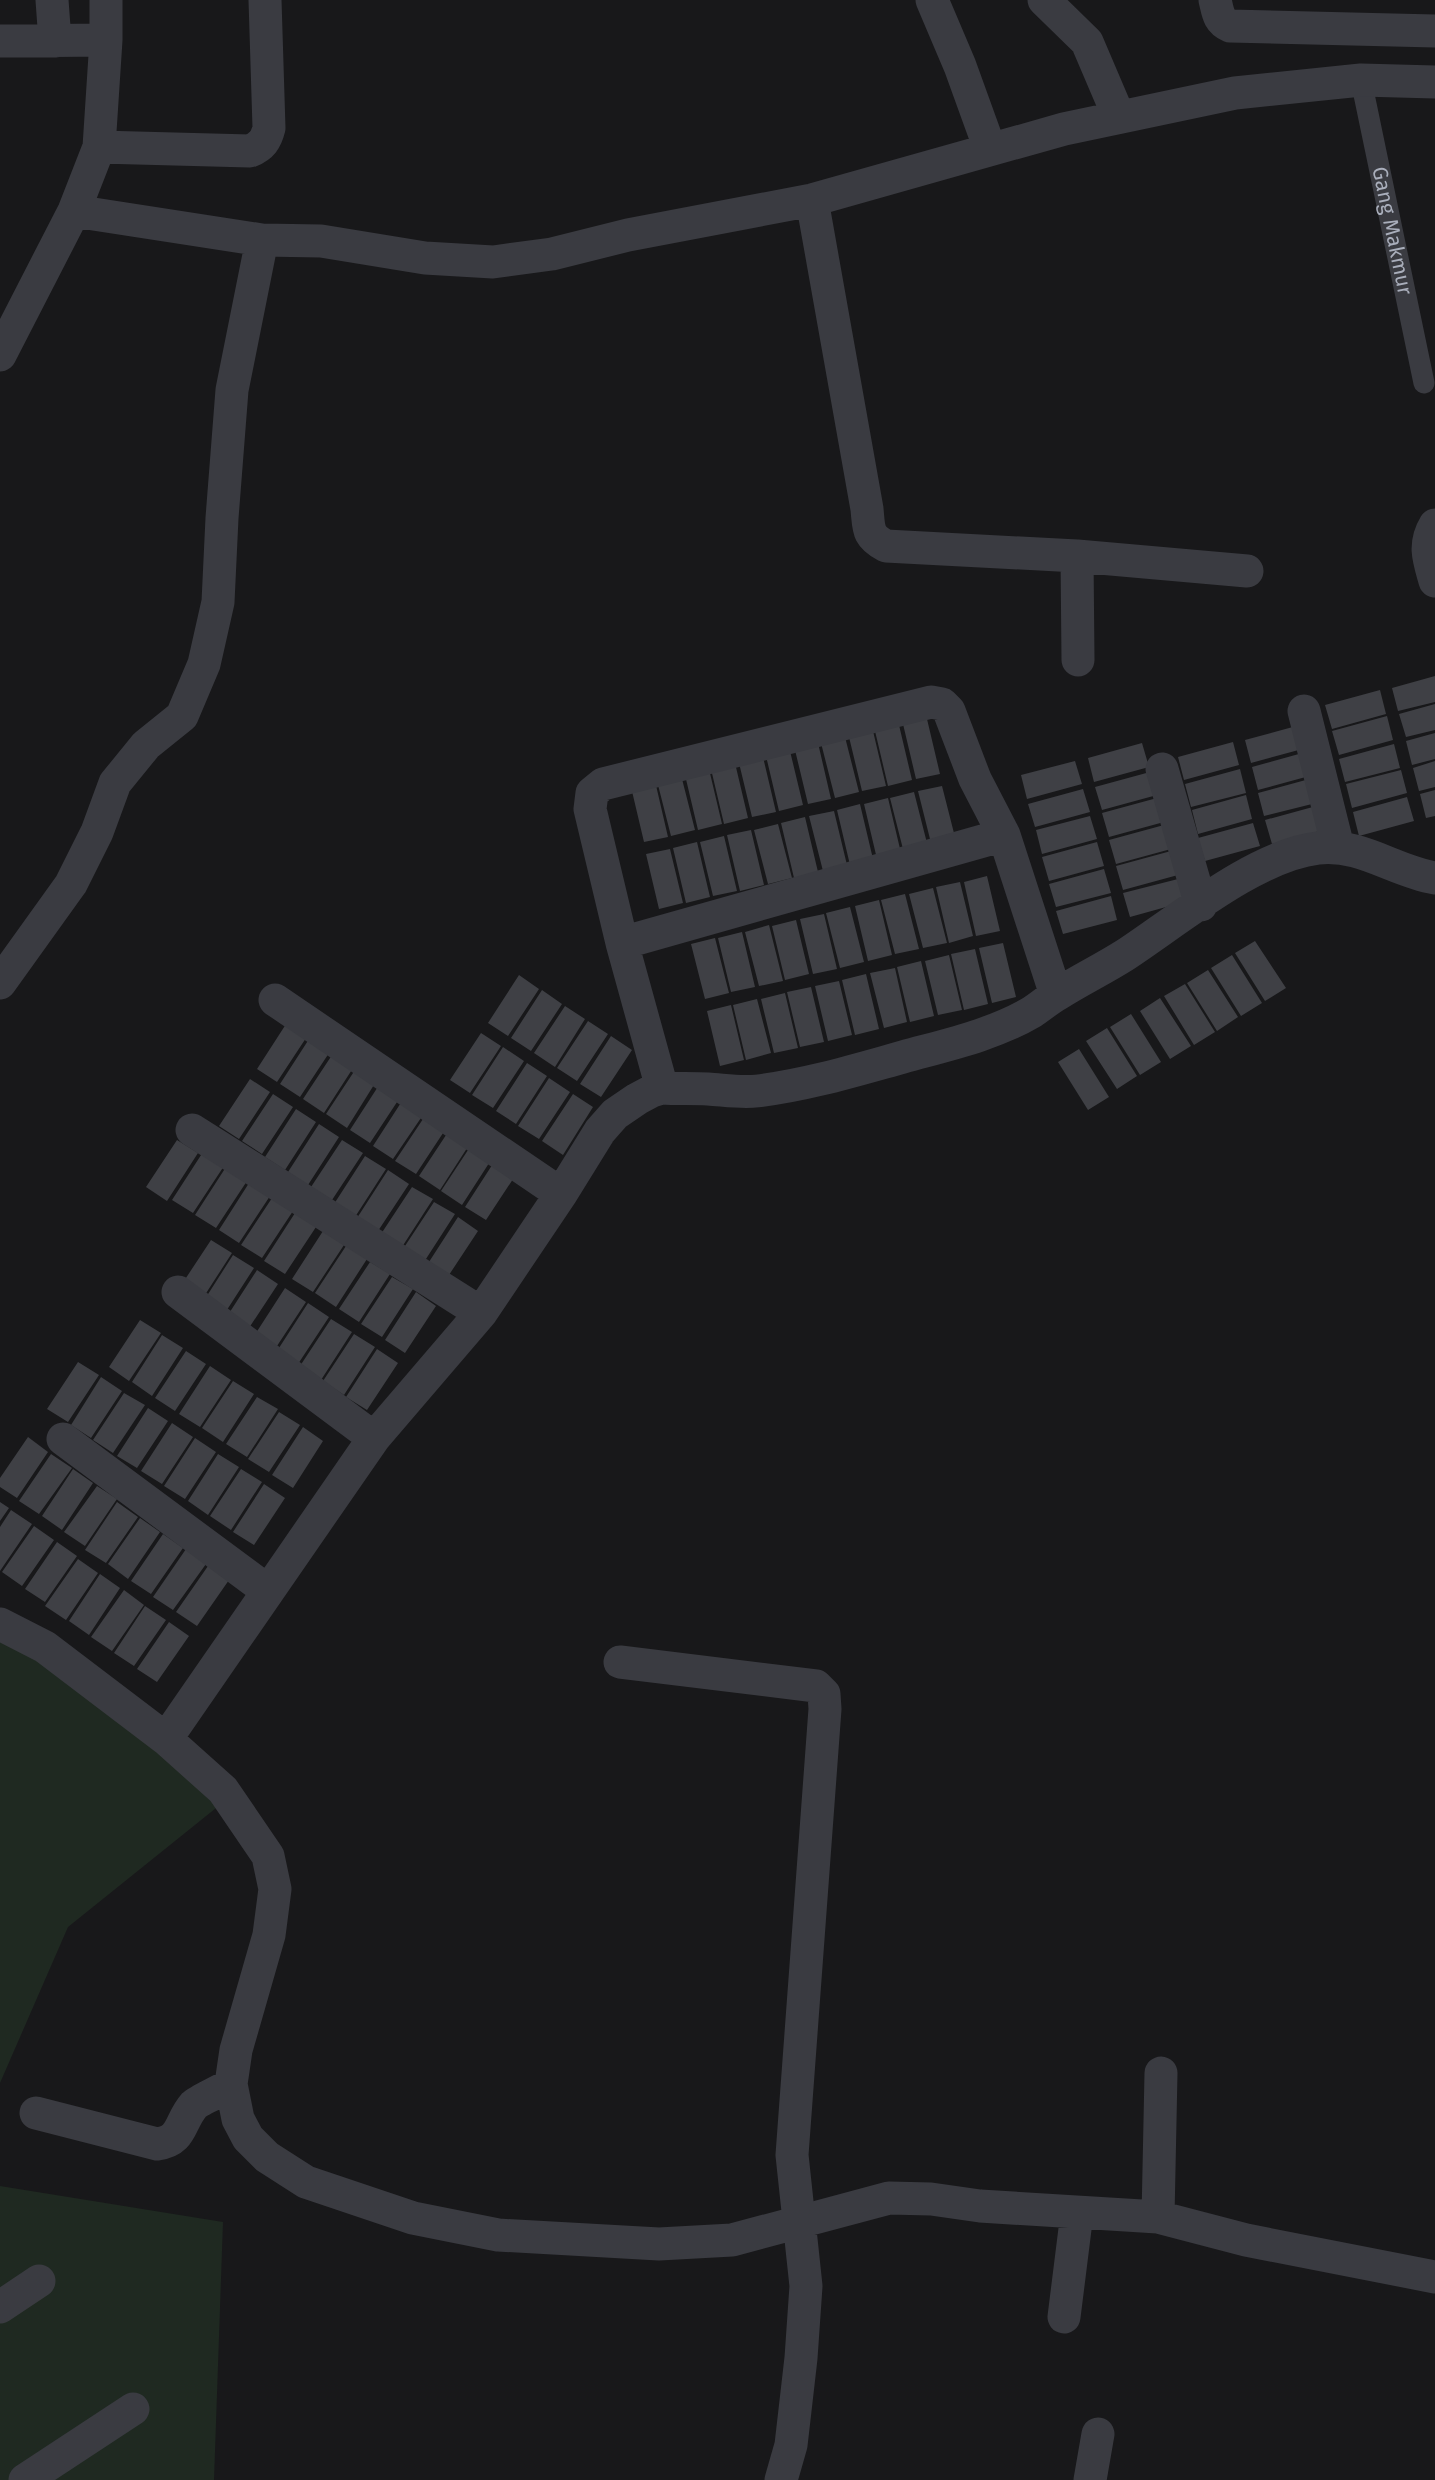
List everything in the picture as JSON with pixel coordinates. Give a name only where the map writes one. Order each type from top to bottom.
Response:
[{"type":"street","points":[[52,0],[55,41]]},
{"type":"street","points":[[0,356],[74,211],[99,147],[106,40],[106,0]]},
{"type":"street","points":[[99,147],[250,151],[260,147],[267,138],[269,128],[265,0]]},
{"type":"street","points":[[932,0],[960,66],[990,149]]},
{"type":"street","points":[[1044,0],[1087,42],[1119,117]]},
{"type":"street","points":[[1215,0],[1223,23],[1230,26],[1435,31]]},
{"type":"street","points":[[0,40],[106,40]]},
{"type":"street","points":[[74,211],[262,240],[321,241],[425,258],[493,262],[552,254],[628,235],[812,200],[990,149],[1119,117],[1235,93],[1361,81],[1435,82]]},
{"type":"street","points":[[812,200],[869,531],[874,540],[886,546],[1077,556],[1247,571]]},
{"type":"street","points":[[1,978],[70,884],[97,832],[115,783],[146,745],[182,716],[204,664],[218,602],[232,390],[262,240]]},
{"type":"street","points":[[1435,525],[1429,535],[1426,549],[1435,581]]},
{"type":"street","points":[[1077,556],[1078,660]]},
{"type":"street","points":[[662,1088],[622,943],[590,809],[592,793],[603,784],[931,702],[942,704],[949,711],[975,778],[1004,835],[1056,995]]},
{"type":"street","points":[[1304,711],[1338,847]]},
{"type":"street","points":[[1162,769],[1201,904]]},
{"type":"street","points":[[622,943],[1004,835]]},
{"type":"street","points":[[166,1739],[374,1438],[481,1313],[561,1194],[600,1131],[615,1114],[651,1091],[662,1088],[756,1091],[856,1070],[971,1037],[1030,1013],[1056,995],[1122,957],[1201,904],[1275,861],[1316,848],[1338,847],[1356,850],[1400,869],[1435,878]]},
{"type":"street","points":[[275,1000],[561,1194]]},
{"type":"street","points":[[192,1130],[481,1313]]},
{"type":"street","points":[[178,1292],[374,1438]]},
{"type":"street","points":[[63,1438],[268,1591]]},
{"type":"street","points":[[0,1624],[45,1647],[166,1739],[223,1790],[268,1856],[275,1889],[269,1935],[236,2050],[231,2084],[238,2119],[248,2138],[267,2157],[306,2181],[413,2218],[498,2235],[659,2244],[732,2240],[890,2198],[931,2199],[980,2206],[1158,2217],[1246,2240],[1435,2277]]},
{"type":"street","points":[[620,1662],[816,1686],[824,1694],[825,1709],[792,2155],[806,2286],[791,2445],[781,2480]]},
{"type":"street","points":[[1158,2217],[1161,2073]]},
{"type":"street","points":[[36,2113],[157,2144],[168,2143],[176,2137],[195,2103],[231,2084]]},
{"type":"street","points":[[1064,2317],[1077,2213]]},
{"type":"street","points":[[0,2307],[39,2280]]},
{"type":"street","points":[[25,2480],[134,2409]]},
{"type":"street","points":[[1090,2480],[1098,2434]]},
{"type":"lane","name":"Gang Makmur","points":[[1361,81],[1424,383]]},
{"type":"shaded area","points":[[0,1629],[226,1800],[68,1927],[0,2083]]},
{"type":"shaded area","points":[[0,2186],[223,2222],[214,2480],[0,2480]]},
{"type":"building","points":[[1435,676],[1435,702],[1398,711],[1392,688]]},
{"type":"building","points":[[1380,690],[1386,714],[1332,729],[1325,705]]},
{"type":"building","points":[[1435,704],[1435,730],[1406,737],[1399,714]]},
{"type":"building","points":[[1387,716],[1393,740],[1339,755],[1332,731]]},
{"type":"building","points":[[927,719],[940,774],[916,779],[903,724]]},
{"type":"building","points":[[899,725],[912,780],[888,786],[875,731]]},
{"type":"building","points":[[1300,725],[1306,748],[1251,763],[1245,740]]},
{"type":"building","points":[[873,731],[886,786],[862,791],[849,737]]},
{"type":"building","points":[[1435,733],[1435,759],[1412,765],[1406,741]]},
{"type":"building","points":[[845,737],[859,792],[835,798],[821,743]]},
{"type":"building","points":[[1233,742],[1239,765],[1184,780],[1178,757]]},
{"type":"building","points":[[818,743],[831,799],[808,804],[795,750]]},
{"type":"building","points":[[1142,743],[1149,767],[1094,782],[1088,758]]},
{"type":"building","points":[[1394,744],[1400,768],[1345,782],[1339,759]]},
{"type":"building","points":[[790,751],[803,805],[779,811],[766,756]]},
{"type":"building","points":[[1306,752],[1313,775],[1258,790],[1252,767]]},
{"type":"building","points":[[763,757],[776,812],[752,817],[739,763]]},
{"type":"building","points":[[1075,761],[1082,784],[1027,799],[1021,775]]},
{"type":"building","points":[[1435,761],[1435,787],[1419,791],[1413,768]]},
{"type":"building","points":[[735,763],[748,818],[724,824],[711,769]]},
{"type":"building","points":[[709,769],[722,824],[698,830],[685,775]]},
{"type":"building","points":[[1240,769],[1246,793],[1191,807],[1185,784]]},
{"type":"building","points":[[1401,770],[1407,793],[1352,808],[1346,784]]},
{"type":"building","points":[[1150,772],[1157,795],[1102,810],[1095,787]]},
{"type":"building","points":[[681,775],[695,830],[671,836],[657,781]]},
{"type":"building","points":[[1313,778],[1320,802],[1264,816],[1258,793]]},
{"type":"building","points":[[655,781],[668,837],[644,842],[631,787]]},
{"type":"building","points":[[942,786],[956,841],[932,847],[918,791]]},
{"type":"building","points":[[1083,789],[1090,812],[1035,827],[1028,804]]},
{"type":"building","points":[[1435,790],[1435,816],[1426,818],[1420,794]]},
{"type":"building","points":[[914,792],[928,847],[904,853],[890,798]]},
{"type":"building","points":[[1246,795],[1252,819],[1198,834],[1192,810]]},
{"type":"building","points":[[1407,797],[1414,821],[1359,836],[1353,812]]},
{"type":"building","points":[[888,798],[901,853],[877,859],[864,804]]},
{"type":"building","points":[[1157,798],[1164,822],[1109,837],[1102,813]]},
{"type":"building","points":[[860,804],[873,859],[850,865],[837,810]]},
{"type":"building","points":[[1320,805],[1327,829],[1272,844],[1265,820]]},
{"type":"building","points":[[834,811],[847,865],[823,871],[809,816]]},
{"type":"building","points":[[1090,816],[1097,839],[1042,854],[1036,830]]},
{"type":"building","points":[[805,817],[818,872],[794,878],[781,823]]},
{"type":"building","points":[[1253,823],[1260,846],[1205,861],[1198,838]]},
{"type":"building","points":[[778,824],[792,878],[768,884],[754,830]]},
{"type":"building","points":[[1164,825],[1171,849],[1116,864],[1109,840]]},
{"type":"building","points":[[751,830],[764,885],[740,891],[727,835]]},
{"type":"building","points":[[724,836],[737,891],[713,896],[700,842]]},
{"type":"building","points":[[697,842],[710,897],[686,903],[673,848]]},
{"type":"building","points":[[1097,842],[1104,866],[1049,881],[1042,857]]},
{"type":"building","points":[[670,849],[683,903],[659,909],[646,854]]},
{"type":"building","points":[[1171,851],[1178,875],[1123,890],[1116,866]]},
{"type":"building","points":[[1104,869],[1111,893],[1056,907],[1049,884]]},
{"type":"building","points":[[987,876],[1000,931],[976,936],[964,882]]},
{"type":"building","points":[[1178,879],[1184,902],[1130,917],[1123,893]]},
{"type":"building","points":[[960,882],[973,936],[949,943],[936,887]]},
{"type":"building","points":[[933,888],[947,943],[923,948],[909,894]]},
{"type":"building","points":[[905,894],[919,949],[895,954],[881,900]]},
{"type":"building","points":[[1111,896],[1117,920],[1063,934],[1056,911]]},
{"type":"building","points":[[879,900],[892,955],[868,961],[855,906]]},
{"type":"building","points":[[850,907],[864,962],[840,968],[826,913]]},
{"type":"building","points":[[824,914],[837,969],[813,974],[800,919]]},
{"type":"building","points":[[796,920],[809,974],[785,980],[772,926]]},
{"type":"building","points":[[769,925],[783,981],[759,986],[745,932]]},
{"type":"building","points":[[742,932],[755,987],[731,992],[718,938]]},
{"type":"building","points":[[715,938],[729,993],[705,999],[691,944]]},
{"type":"building","points":[[1255,941],[1286,988],[1265,1001],[1235,953]]},
{"type":"building","points":[[1003,943],[1016,997],[992,1003],[979,948]]},
{"type":"building","points":[[975,949],[988,1004],[964,1010],[951,954]]},
{"type":"building","points":[[949,955],[962,1010],[938,1015],[925,961]]},
{"type":"building","points":[[1232,955],[1262,1003],[1241,1016],[1211,968]]},
{"type":"building","points":[[921,961],[934,1016],[910,1022],[897,967]]},
{"type":"building","points":[[895,968],[907,1022],[884,1028],[870,973]]},
{"type":"building","points":[[1208,970],[1238,1017],[1217,1031],[1187,983]]},
{"type":"building","points":[[866,974],[879,1029],[855,1035],[842,980]]},
{"type":"building","points":[[519,975],[539,989],[508,1036],[488,1023]]},
{"type":"building","points":[[839,981],[852,1035],[828,1041],[815,986]]},
{"type":"building","points":[[1185,984],[1215,1032],[1194,1045],[1164,996]]},
{"type":"building","points":[[811,987],[824,1042],[800,1047],[787,992]]},
{"type":"building","points":[[542,990],[562,1004],[531,1051],[511,1038]]},
{"type":"building","points":[[785,993],[798,1048],[774,1053],[761,999]]},
{"type":"building","points":[[1160,998],[1191,1046],[1170,1059],[1140,1011]]},
{"type":"building","points":[[757,999],[771,1053],[746,1060],[733,1005]]},
{"type":"building","points":[[731,1005],[744,1060],[720,1066],[707,1011]]},
{"type":"building","points":[[565,1006],[585,1019],[555,1067],[534,1053]]},
{"type":"building","points":[[1131,1014],[1161,1062],[1140,1075],[1110,1027]]},
{"type":"building","points":[[288,1021],[308,1035],[277,1082],[257,1069]]},
{"type":"building","points":[[588,1021],[608,1034],[577,1081],[557,1068]]},
{"type":"building","points":[[1107,1028],[1137,1076],[1117,1089],[1086,1041]]},
{"type":"building","points":[[481,1033],[501,1046],[470,1093],[450,1080]]},
{"type":"building","points":[[311,1036],[331,1050],[300,1097],[280,1084]]},
{"type":"building","points":[[611,1036],[632,1050],[601,1097],[580,1084]]},
{"type":"building","points":[[503,1047],[524,1061],[493,1108],[472,1095]]},
{"type":"building","points":[[1079,1049],[1109,1097],[1088,1110],[1058,1062]]},
{"type":"building","points":[[334,1052],[355,1065],[324,1113],[303,1099]]},
{"type":"building","points":[[527,1063],[547,1076],[516,1124],[496,1111]]},
{"type":"building","points":[[357,1067],[377,1080],[347,1128],[326,1114]]},
{"type":"building","points":[[549,1078],[570,1092],[539,1139],[518,1126]]},
{"type":"building","points":[[250,1079],[270,1092],[239,1139],[219,1126]]},
{"type":"building","points":[[381,1082],[401,1096],[370,1143],[350,1130]]},
{"type":"building","points":[[273,1094],[293,1107],[262,1154],[242,1141]]},
{"type":"building","points":[[573,1094],[593,1107],[563,1155],[542,1141]]},
{"type":"building","points":[[404,1098],[425,1112],[393,1159],[373,1146]]},
{"type":"building","points":[[296,1109],[316,1122],[285,1170],[265,1157]]},
{"type":"building","points":[[427,1113],[447,1127],[416,1174],[395,1161]]},
{"type":"building","points":[[319,1124],[339,1137],[308,1185],[288,1172]]},
{"type":"building","points":[[450,1129],[471,1142],[440,1190],[419,1176]]},
{"type":"building","points":[[177,1140],[198,1153],[167,1201],[146,1187]]},
{"type":"building","points":[[342,1140],[363,1153],[332,1200],[311,1187]]},
{"type":"building","points":[[472,1144],[493,1157],[462,1205],[441,1191]]},
{"type":"building","points":[[203,1152],[224,1166],[193,1213],[172,1200]]},
{"type":"building","points":[[365,1156],[386,1169],[355,1217],[334,1204]]},
{"type":"building","points":[[496,1159],[517,1173],[486,1220],[465,1207]]},
{"type":"building","points":[[226,1167],[247,1181],[216,1228],[195,1215]]},
{"type":"building","points":[[388,1170],[409,1184],[378,1231],[357,1218]]},
{"type":"building","points":[[249,1183],[270,1196],[239,1243],[219,1230]]},
{"type":"building","points":[[412,1187],[433,1199],[402,1247],[381,1234]]},
{"type":"building","points":[[272,1198],[293,1211],[262,1258],[241,1245]]},
{"type":"building","points":[[434,1202],[455,1214],[424,1262],[403,1249]]},
{"type":"building","points":[[295,1213],[316,1227],[285,1274],[264,1261]]},
{"type":"building","points":[[458,1217],[478,1231],[447,1278],[427,1265]]},
{"type":"building","points":[[323,1231],[344,1245],[313,1292],[292,1279]]},
{"type":"building","points":[[211,1240],[232,1253],[201,1301],[180,1287]]},
{"type":"building","points":[[346,1246],[367,1259],[336,1307],[315,1293]]},
{"type":"building","points":[[233,1255],[254,1268],[223,1316],[203,1302]]},
{"type":"building","points":[[370,1262],[390,1274],[359,1322],[339,1309]]},
{"type":"building","points":[[257,1270],[278,1284],[247,1331],[226,1318]]},
{"type":"building","points":[[392,1277],[413,1289],[382,1337],[361,1324]]},
{"type":"building","points":[[285,1288],[306,1302],[275,1349],[254,1336]]},
{"type":"building","points":[[416,1292],[436,1306],[405,1353],[385,1340]]},
{"type":"building","points":[[308,1303],[329,1317],[298,1364],[277,1351]]},
{"type":"building","points":[[331,1319],[352,1332],[321,1380],[300,1366]]},
{"type":"building","points":[[140,1320],[161,1333],[129,1381],[109,1367]]},
{"type":"building","points":[[354,1334],[375,1347],[344,1395],[323,1381]]},
{"type":"building","points":[[162,1335],[183,1348],[152,1396],[132,1382]]},
{"type":"building","points":[[377,1349],[398,1363],[367,1410],[346,1397]]},
{"type":"building","points":[[186,1351],[206,1364],[175,1411],[155,1398]]},
{"type":"building","points":[[78,1362],[99,1375],[68,1422],[47,1409]]},
{"type":"building","points":[[210,1366],[231,1380],[200,1427],[179,1414]]},
{"type":"building","points":[[101,1377],[122,1391],[91,1438],[71,1425]]},
{"type":"building","points":[[233,1381],[254,1394],[223,1442],[202,1428]]},
{"type":"building","points":[[124,1393],[145,1405],[113,1453],[93,1440]]},
{"type":"building","points":[[257,1397],[278,1409],[247,1457],[226,1444]]},
{"type":"building","points":[[148,1408],[168,1421],[137,1468],[117,1456]]},
{"type":"building","points":[[279,1412],[300,1425],[269,1472],[248,1459]]},
{"type":"building","points":[[172,1423],[193,1437],[162,1484],[141,1471]]},
{"type":"building","points":[[303,1427],[323,1441],[293,1488],[272,1475]]},
{"type":"building","points":[[28,1437],[48,1452],[17,1498],[0,1487],[0,1478]]},
{"type":"building","points":[[195,1438],[216,1452],[185,1499],[164,1486]]},
{"type":"building","points":[[51,1454],[72,1468],[39,1514],[19,1501]]},
{"type":"building","points":[[218,1454],[239,1467],[208,1515],[188,1501]]},
{"type":"building","points":[[73,1469],[93,1483],[62,1530],[42,1516]]},
{"type":"building","points":[[241,1469],[262,1482],[231,1530],[210,1516]]},
{"type":"building","points":[[264,1484],[285,1498],[254,1545],[233,1532]]},
{"type":"building","points":[[97,1486],[117,1499],[85,1546],[64,1532]]},
{"type":"building","points":[[0,1502],[9,1508],[0,1521]]},
{"type":"building","points":[[117,1502],[138,1517],[106,1563],[85,1550]]},
{"type":"building","points":[[11,1510],[32,1524],[0,1571],[0,1527]]},
{"type":"building","points":[[140,1518],[160,1532],[128,1579],[108,1564]]},
{"type":"building","points":[[34,1526],[54,1540],[22,1586],[2,1572]]},
{"type":"building","points":[[163,1534],[183,1548],[151,1594],[131,1581]]},
{"type":"building","points":[[57,1542],[77,1556],[45,1602],[25,1589]]},
{"type":"building","points":[[186,1549],[206,1564],[173,1610],[153,1597]]},
{"type":"building","points":[[78,1559],[98,1573],[66,1620],[45,1606]]},
{"type":"building","points":[[208,1566],[229,1580],[197,1626],[176,1612]]},
{"type":"building","points":[[100,1574],[120,1588],[89,1635],[69,1621]]},
{"type":"building","points":[[124,1590],[144,1605],[112,1651],[91,1637]]},
{"type":"building","points":[[145,1606],[166,1620],[134,1666],[114,1653]]},
{"type":"building","points":[[169,1622],[189,1636],[157,1682],[137,1669]]}]
